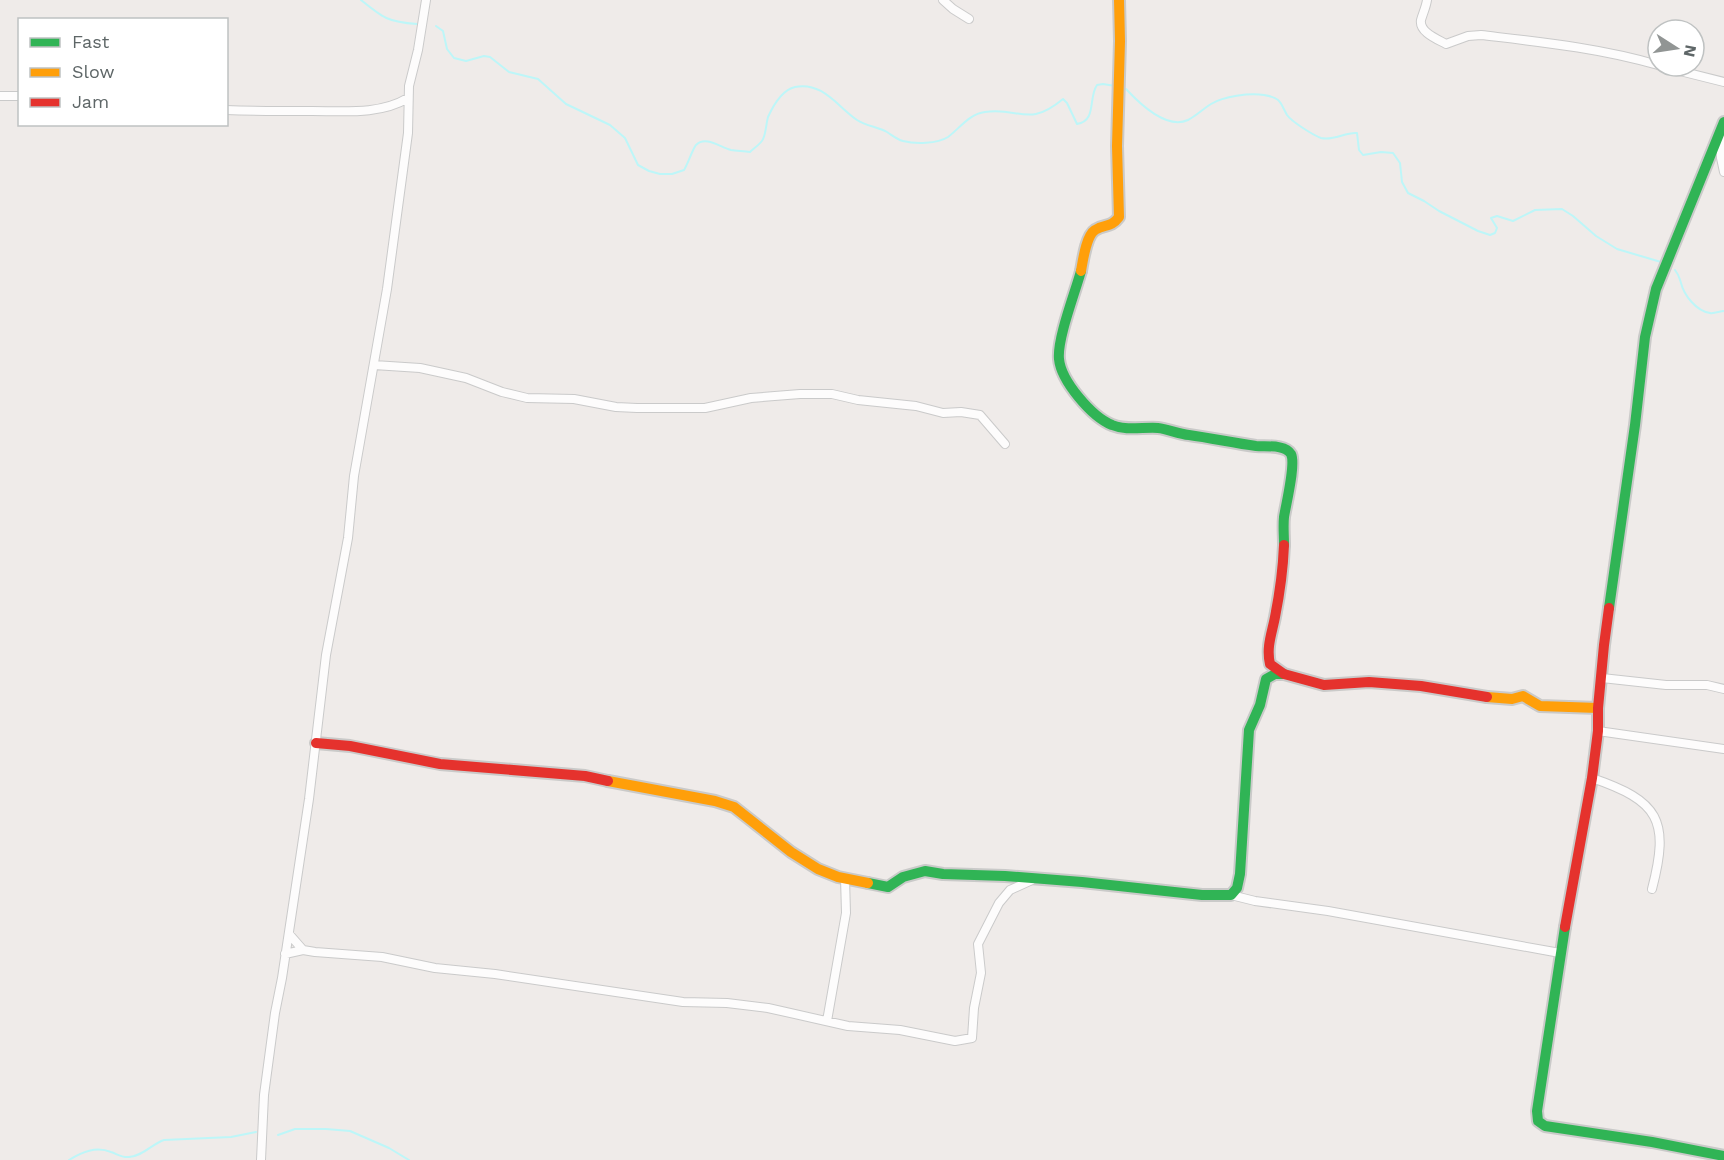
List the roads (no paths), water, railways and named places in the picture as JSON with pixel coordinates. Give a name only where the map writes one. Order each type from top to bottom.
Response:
[{"type":"street","points":[[261,1160],[264,1095],[275,1013],[289,934],[326,655],[348,538],[354,476],[387,289],[408,133],[409,86],[418,50],[426,0]]},
{"type":"street","points":[[943,0],[969,19]]},
{"type":"street","points":[[1119,0],[1117,146],[1119,217],[1114,224],[1095,231],[1089,237],[1060,344],[1059,360],[1076,394],[1098,416],[1118,427],[1159,428],[1256,446],[1284,448],[1290,452],[1291,477],[1284,518],[1283,572],[1268,646],[1270,664],[1284,674],[1324,685],[1369,682],[1421,686],[1512,699],[1522,696],[1540,705],[1598,708]]},
{"type":"street","points":[[1427,0],[1421,27],[1446,44],[1468,36],[1480,35],[1568,46],[1620,55],[1646,62]]},
{"type":"street","points":[[1706,78],[1724,82]]},
{"type":"street","points":[[0,96],[18,96]]},
{"type":"street","points":[[228,110],[368,111],[392,106],[408,98]]},
{"type":"street","points":[[1722,126],[1721,158],[1724,172]]},
{"type":"street","points":[[1722,126],[1656,289],[1645,337],[1604,645],[1592,778],[1560,953],[1537,1110],[1538,1121],[1545,1126],[1652,1142],[1724,1156]]},
{"type":"street","points":[[374,365],[420,368],[466,378],[502,392],[527,398],[574,399],[616,407],[705,408],[751,398],[832,394],[858,400],[916,406],[943,413],[961,412],[980,415],[1005,444]]},
{"type":"street","points":[[1231,895],[1237,888],[1242,846],[1245,766],[1251,720],[1260,707],[1262,686],[1265,680],[1276,674],[1284,674]]},
{"type":"street","points":[[1602,678],[1666,685],[1707,685],[1724,689]]},
{"type":"street","points":[[1598,731],[1724,749]]},
{"type":"street","points":[[316,743],[370,750],[440,764],[585,777],[715,801],[742,812],[791,852],[829,875],[888,887],[903,877],[925,871],[1082,882],[1202,896],[1231,895],[1560,953]]},
{"type":"street","points":[[1592,778],[1631,794],[1652,811],[1660,837],[1660,859],[1652,889]]},
{"type":"street","points":[[827,1021],[846,913],[845,878]]},
{"type":"street","points":[[285,954],[303,950],[382,957],[435,968],[495,974],[683,1002],[709,1002],[768,1008],[848,1026],[926,1034],[955,1041],[972,1038],[974,1008],[981,973],[978,944],[999,903],[1010,890],[1032,879]]},
{"type":"street","points":[[289,934],[303,950]]},
{"type":"waterway","points":[[361,0],[386,18],[417,24]]},
{"type":"waterway","points":[[436,26],[443,31],[447,49],[454,58],[466,61],[484,56],[490,57],[509,72],[538,79],[566,104],[610,125],[625,138],[638,165],[660,174],[672,174],[684,170],[696,145],[704,141],[731,150],[750,152],[763,139],[768,117],[775,103],[786,91],[795,87],[805,86],[821,91],[861,122],[901,140],[920,143],[948,137],[969,118],[979,113],[997,111],[1032,115],[1051,108],[1063,99],[1077,124],[1083,122],[1090,114],[1097,85],[1115,86]]},
{"type":"waterway","points":[[1126,89],[1138,101],[1162,118],[1180,122],[1194,117],[1211,104],[1223,99],[1251,94],[1270,96],[1280,102],[1293,121],[1321,138],[1357,133],[1359,150],[1363,155],[1393,153],[1400,163],[1402,182],[1408,193],[1478,231],[1490,235],[1495,233],[1497,228],[1491,218],[1497,216],[1513,221],[1535,210],[1562,209],[1596,236],[1617,249],[1661,262]]},
{"type":"waterway","points":[[1675,270],[1685,292],[1695,306],[1710,313],[1724,311]]},
{"type":"waterway","points":[[278,1135],[295,1129],[350,1131],[389,1148],[409,1160]]},
{"type":"waterway","points":[[69,1160],[84,1152],[95,1150],[105,1150],[129,1157],[164,1140],[231,1137],[256,1132]]}]
